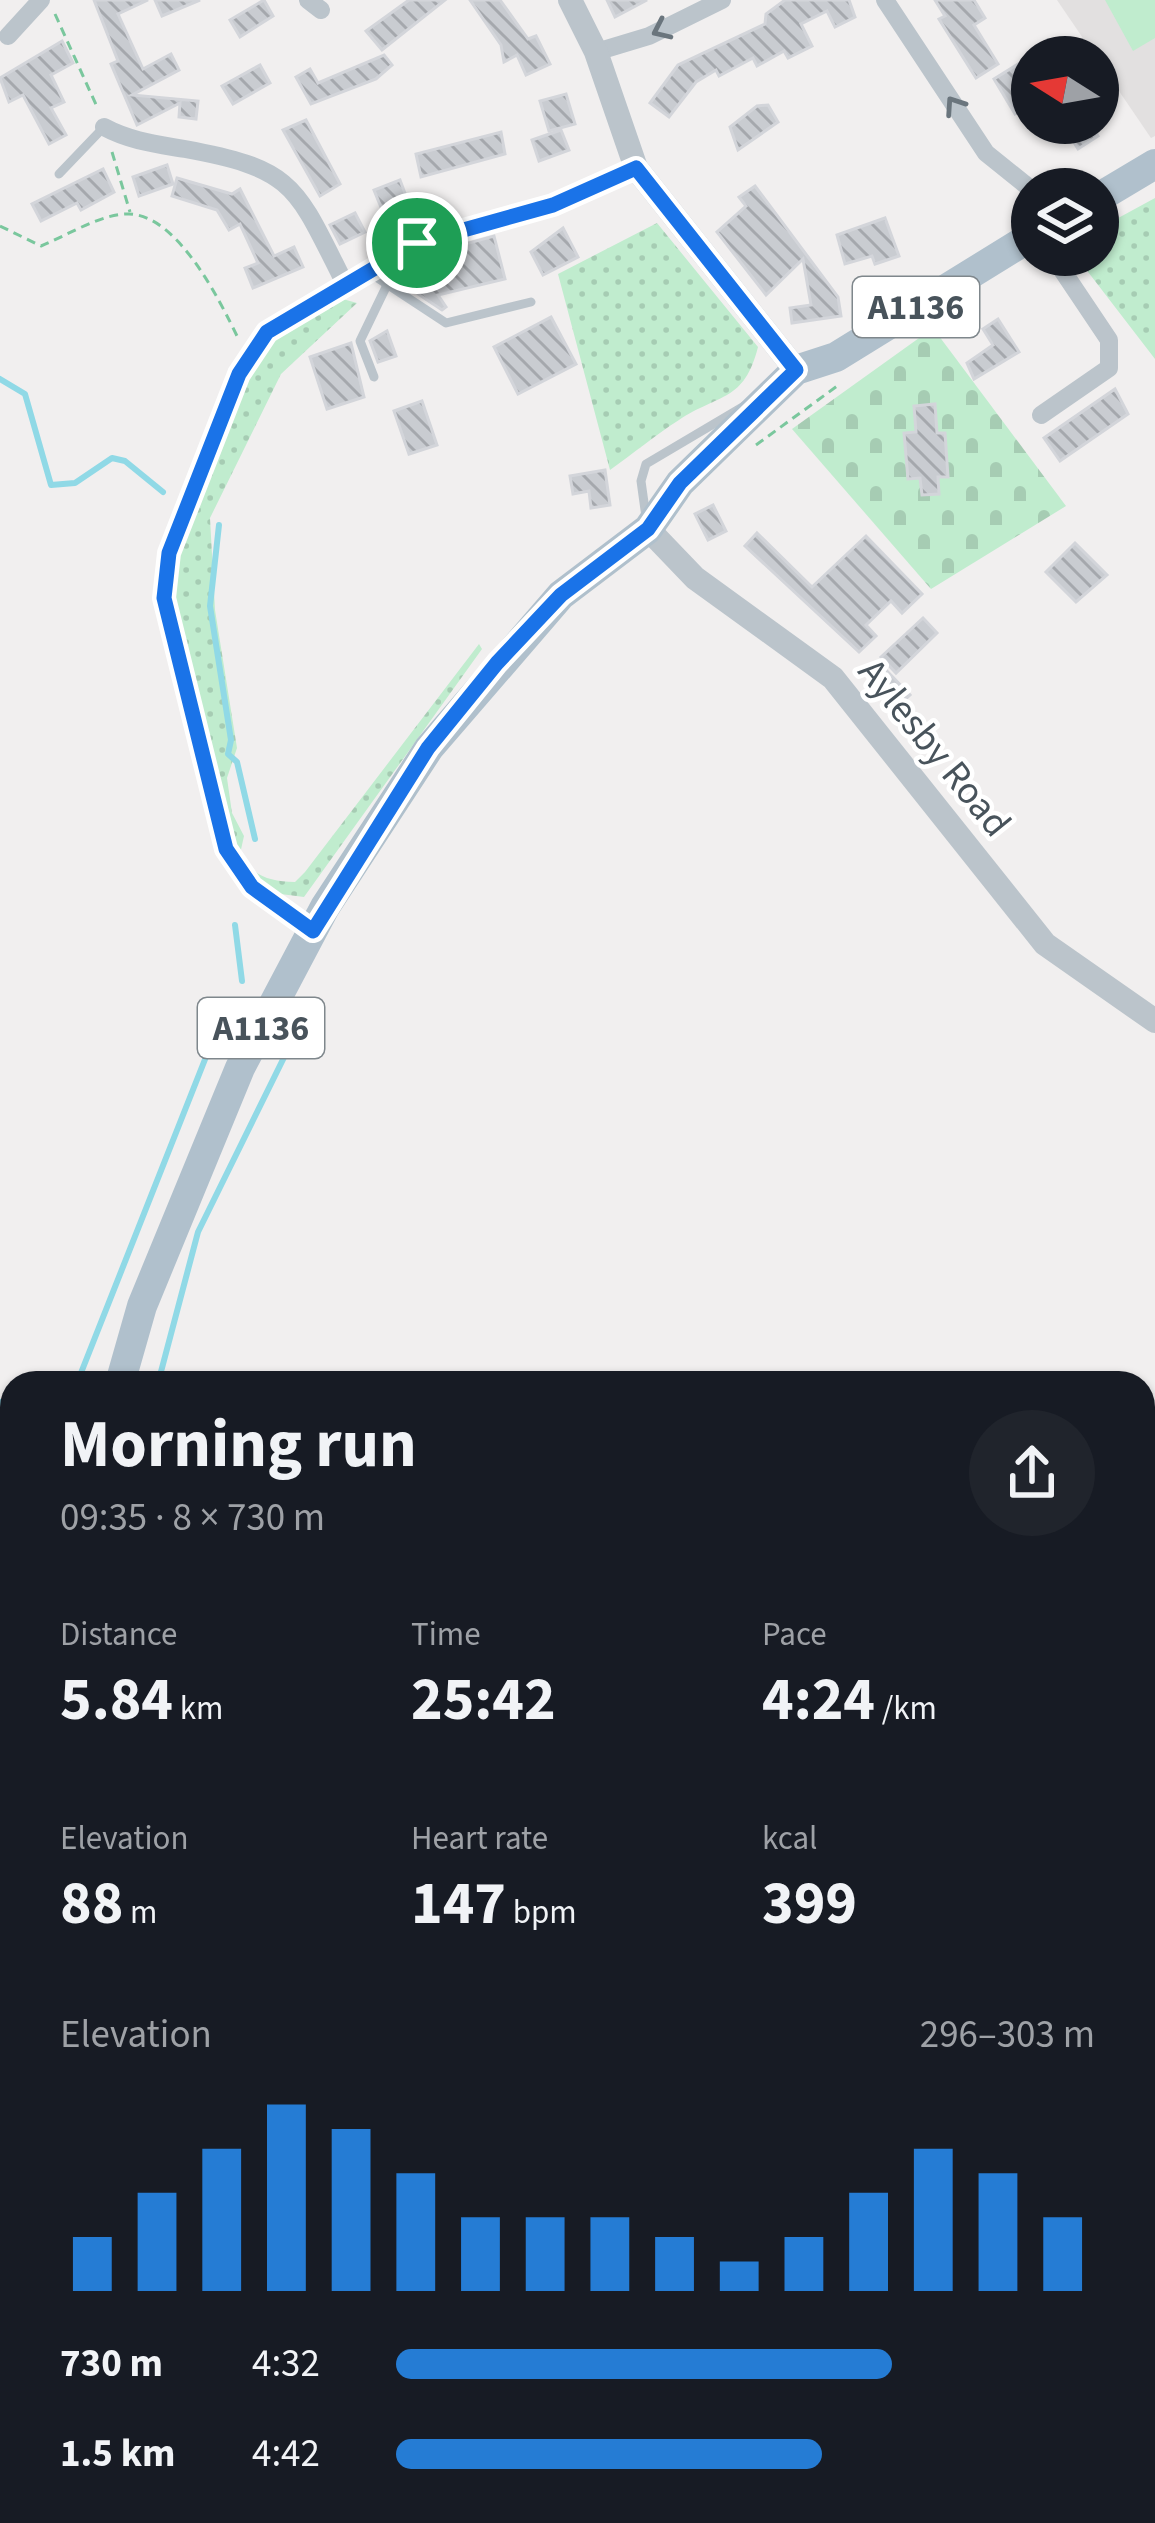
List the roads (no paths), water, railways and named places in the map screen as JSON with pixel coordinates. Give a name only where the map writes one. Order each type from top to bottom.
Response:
[{"type":"main road","points":[[1119,185],[1155,164]]},
{"type":"main road","name":"A1136","points":[[123,1371],[142,1306],[240,1068],[313,931],[428,748],[497,663],[561,595],[648,529],[680,483],[796,370],[836,357],[1011,249]]},
{"type":"street","points":[[570,0],[596,52],[636,168],[796,370]]},
{"type":"street","points":[[596,52],[649,36],[722,0]]},
{"type":"street","points":[[885,0],[986,153],[1011,173]]},
{"type":"street","points":[[8,36],[42,1]]},
{"type":"street","points":[[104,127],[125,139],[254,162],[278,175],[299,195],[345,284]]},
{"type":"street","points":[[313,931],[252,887],[226,849],[164,598],[169,553],[248,355],[267,332],[417,243],[553,205],[636,168]]},
{"type":"street","points":[[1041,415],[1109,368],[1109,340],[1066,276]]},
{"type":"street","name":"Aylesby Road","points":[[648,529],[695,578],[833,678],[1045,944],[1155,1021]]},
{"type":"lane","points":[[59,174],[104,127]]},
{"type":"lane","points":[[370,273],[446,322],[531,302]]},
{"type":"lane","points":[[374,377],[360,341],[387,285]]},
{"type":"waterway","points":[[0,379],[25,394],[51,485],[75,483],[112,458],[125,461],[163,492]]},
{"type":"waterway","points":[[219,525],[210,606],[231,740],[228,754],[237,762],[255,839]]},
{"type":"waterway","points":[[235,925],[242,981]]},
{"type":"waterway","points":[[82,1371],[219,1024]]},
{"type":"waterway","points":[[161,1371],[198,1232],[298,1029]]}]
